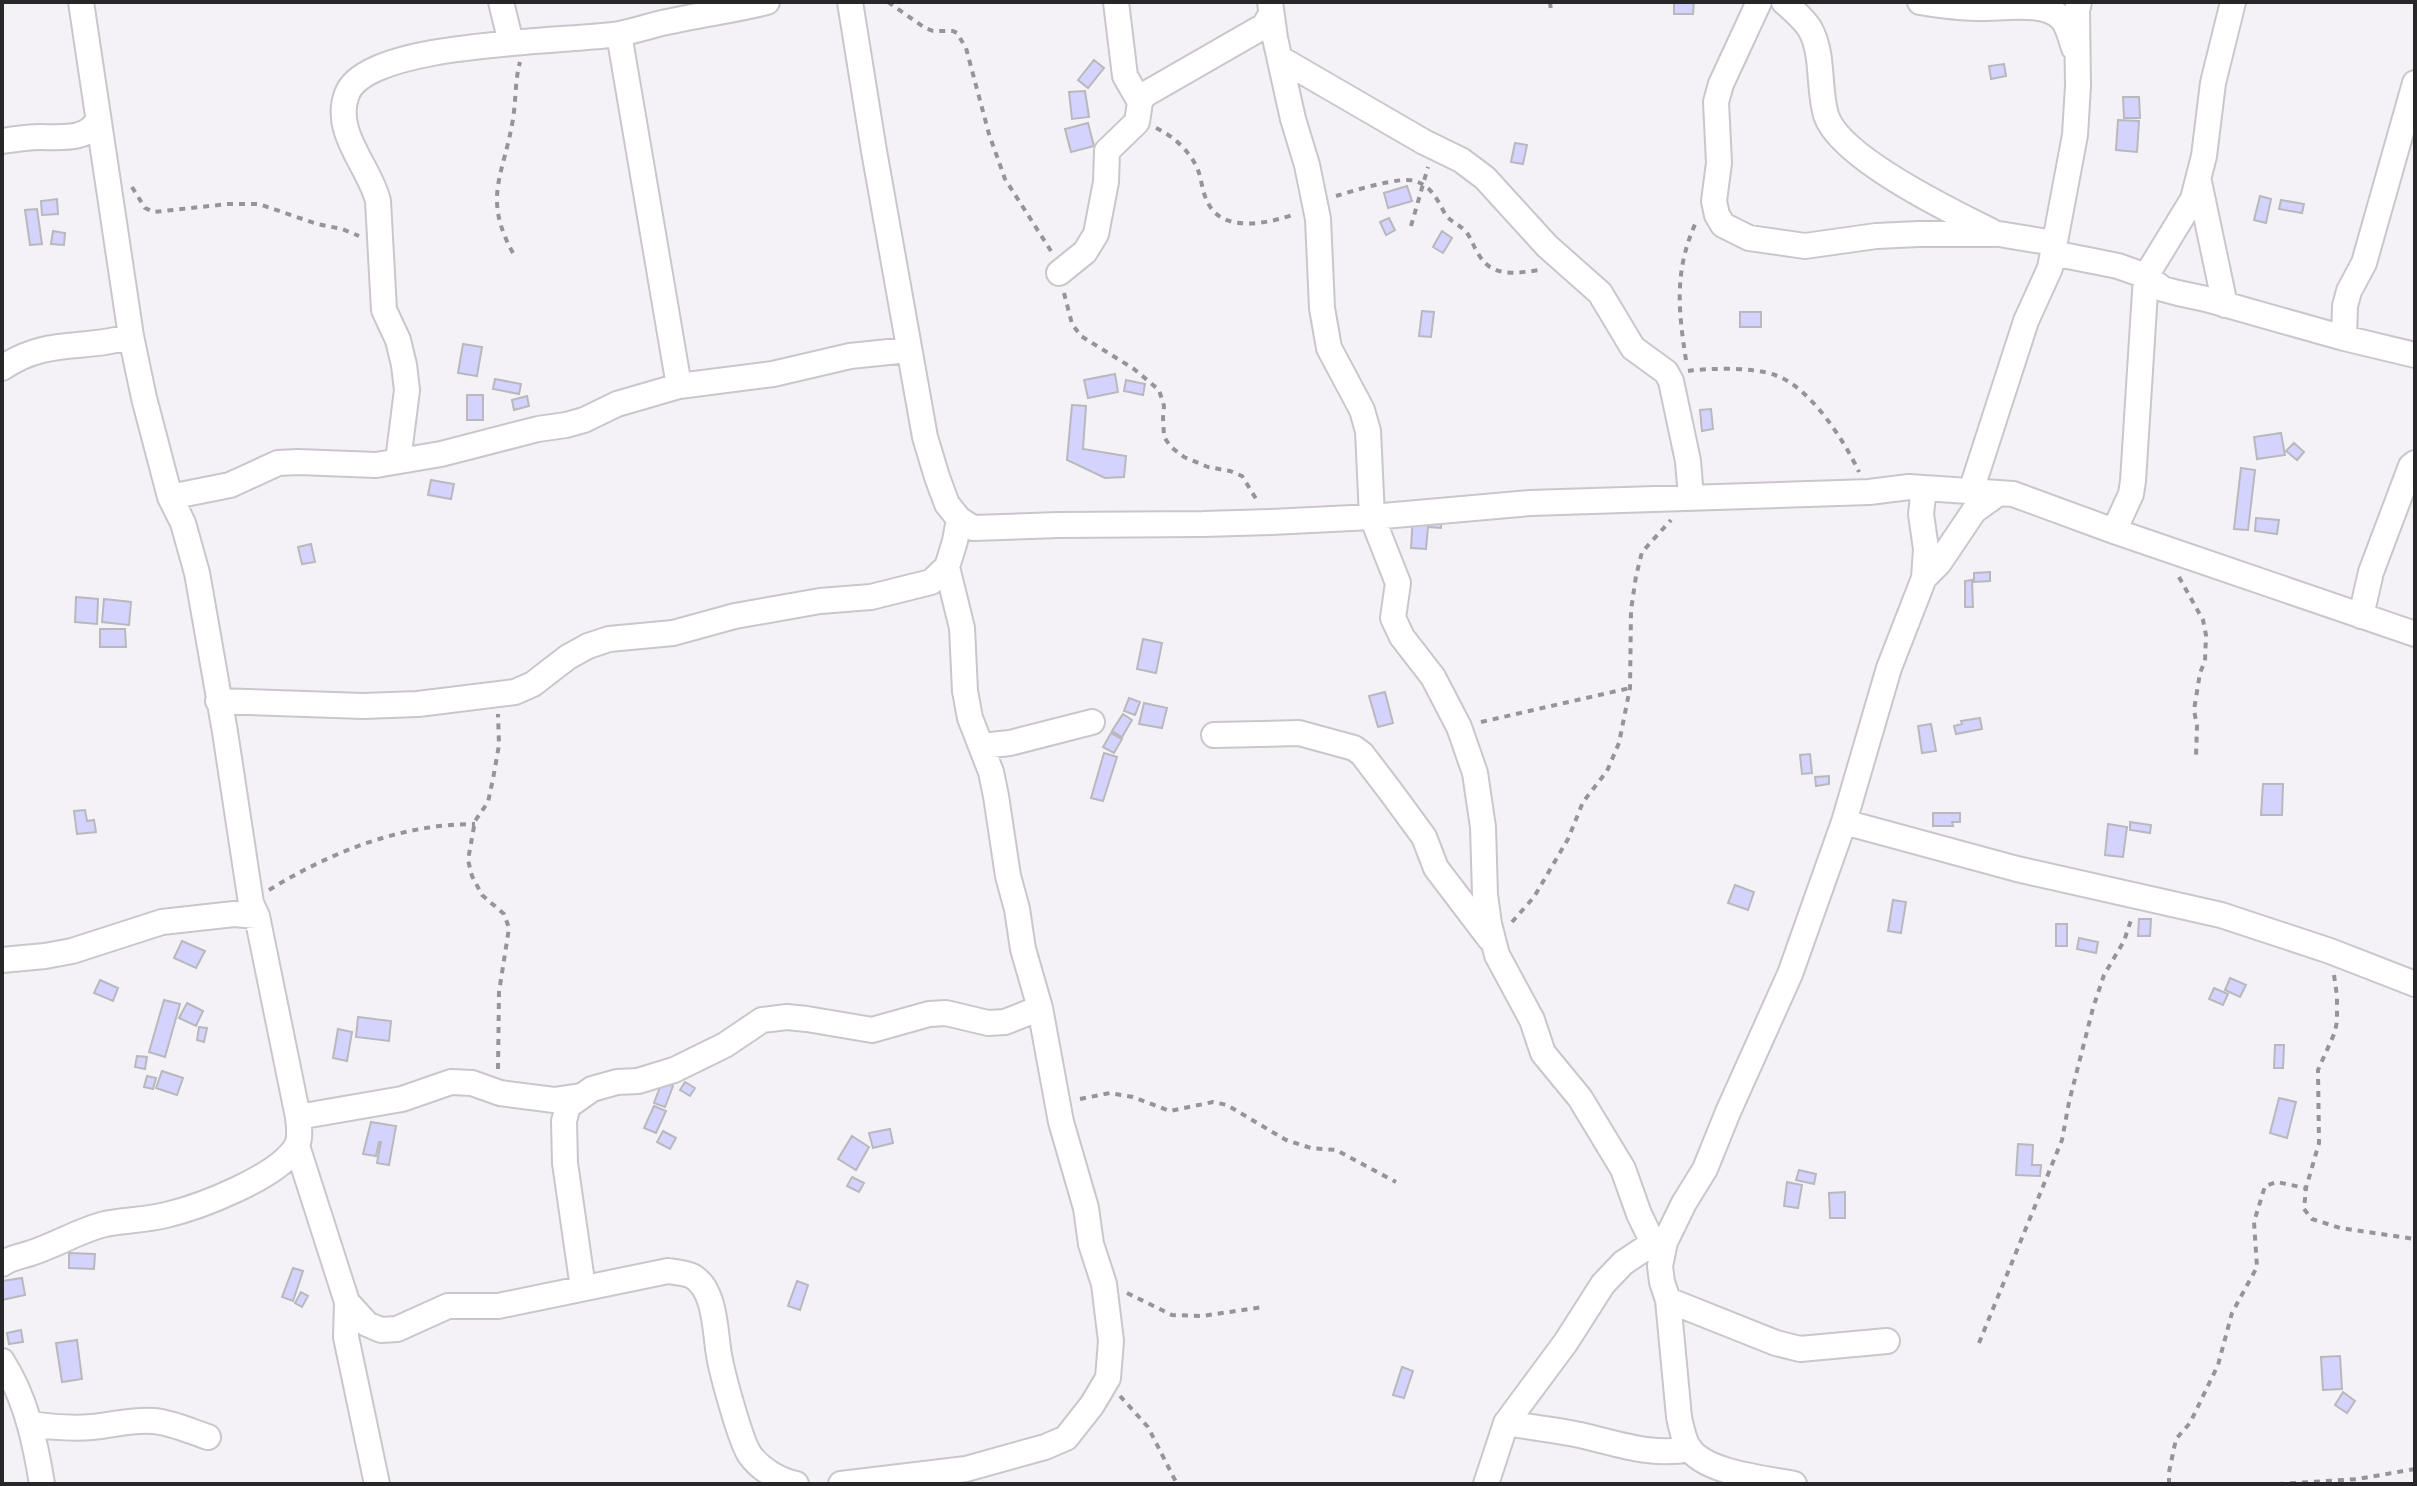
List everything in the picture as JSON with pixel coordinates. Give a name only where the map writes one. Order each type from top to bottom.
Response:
[{"type":"street","points":[[81,2],[131,336],[170,497],[183,523],[197,573],[254,909],[298,1117],[297,1146],[347,1302],[346,1337],[377,1484]]},
{"type":"street","points":[[501,2],[519,42]]},
{"type":"street","points":[[398,461],[407,390],[404,365],[398,340],[384,310],[375,186],[350,140],[344,122],[347,93],[352,84],[400,61],[438,51],[619,34],[767,2]]},
{"type":"street","points":[[850,2],[925,437],[947,504],[959,519],[973,528],[1372,517],[1530,503],[1869,492],[1909,487],[2013,494],[2415,634]]},
{"type":"street","points":[[1116,2],[1125,76],[1139,112]]},
{"type":"street","points":[[1759,2],[1721,84],[1716,102],[1719,163],[1714,201],[1723,225],[1749,238],[1805,246],[1876,236],[1999,234]]},
{"type":"street","points":[[1784,2],[1810,29],[1826,115],[1843,139],[1877,167],[1938,205],[1999,234],[2146,276],[2163,289],[2415,355]]},
{"type":"street","points":[[1920,2],[1973,8],[2039,7],[2051,11],[2062,19],[2078,58]]},
{"type":"street","points":[[1971,491],[2026,321],[2050,268],[2075,135],[2079,2]]},
{"type":"street","points":[[2114,531],[2131,494],[2133,481],[2146,276],[2193,199],[2199,180],[2213,83],[2233,2]]},
{"type":"street","points":[[1059,273],[1091,244],[1102,209],[1107,151],[1139,112],[1144,95],[1264,26],[1270,8]]},
{"type":"street","points":[[1270,8],[1318,219],[1322,308],[1329,348],[1362,410],[1368,431],[1372,517],[1398,583],[1393,618],[1402,637],[1433,677],[1459,727],[1475,773],[1483,827],[1485,895],[1497,955],[1532,1020],[1543,1053],[1580,1098],[1623,1169],[1657,1248],[1668,1300],[1679,1417],[1690,1449],[1705,1464],[1794,1484]]},
{"type":"street","points":[[619,34],[679,386]]},
{"type":"street","points":[[1281,59],[1473,169],[1571,269],[1600,293],[1633,348],[1666,372],[1688,461],[1691,497]]},
{"type":"street","points":[[2344,338],[2349,291],[2364,263],[2415,83]]},
{"type":"street","points":[[2,141],[82,134],[95,127],[98,119]]},
{"type":"street","points":[[2199,180],[2225,305]]},
{"type":"street","points":[[2,368],[35,350],[67,344],[117,341],[131,336]]},
{"type":"street","points":[[170,497],[230,485],[278,463],[376,465],[566,425],[617,404],[679,386],[773,374],[850,356],[908,350]]},
{"type":"street","points":[[2361,616],[2371,572],[2411,466],[2415,463]]},
{"type":"street","points":[[1486,1484],[1506,1423],[1566,1342],[1603,1284],[1623,1263],[1665,1242],[1705,1169],[1790,974],[1844,822],[1889,668],[1924,578],[1926,549],[1921,514],[1924,488]]},
{"type":"street","points":[[1924,578],[1939,563],[1974,511],[1999,493]]},
{"type":"street","points":[[218,701],[363,706],[418,704],[503,694],[533,684],[568,657],[609,639],[673,633],[735,616],[820,601],[871,597],[931,582],[947,567],[959,519]]},
{"type":"street","points":[[841,1484],[966,1469],[1045,1447],[1066,1438],[1108,1378],[1111,1341],[1104,1284],[1091,1244],[1086,1208],[1058,1104],[1040,1008],[1023,949],[991,772],[970,718],[965,691],[962,628],[947,567]]},
{"type":"street","points":[[981,746],[1010,743],[1092,722]]},
{"type":"street","points":[[1214,735],[1299,733],[1354,748],[1362,754],[1424,837],[1436,868],[1493,943]]},
{"type":"street","points":[[1844,822],[2017,869],[2221,915],[2330,951],[2415,984]]},
{"type":"street","points":[[2,960],[72,951],[162,922],[254,909]]},
{"type":"street","points":[[583,1288],[565,1163],[564,1121],[568,1106],[592,1089],[617,1082],[638,1081],[674,1070],[725,1045],[762,1020],[787,1017],[872,1030],[929,1014],[946,1013],[988,1023],[1005,1022],[1040,1008]]},
{"type":"street","points":[[298,1117],[402,1099],[451,1082],[472,1083],[496,1091],[554,1100],[581,1096]]},
{"type":"street","points":[[2,1264],[10,1258],[29,1254],[106,1224],[167,1215],[196,1207],[282,1164],[297,1146]]},
{"type":"street","points":[[347,1302],[367,1324],[381,1330],[397,1329],[448,1306],[498,1306],[668,1271],[692,1276],[703,1288],[716,1323],[719,1356],[748,1454],[783,1481],[796,1484]]},
{"type":"street","points":[[1668,1300],[1776,1343],[1800,1349],[1887,1341]]},
{"type":"street","points":[[2,1361],[19,1393],[30,1424],[42,1484]]},
{"type":"street","points":[[30,1424],[74,1429],[151,1421],[172,1424],[208,1437]]},
{"type":"street","points":[[1506,1423],[1644,1451],[1672,1453],[1690,1449]]},
{"type":"path","points":[[1550,2],[1551,11]]},
{"type":"path","points":[[513,253],[498,220],[496,190],[513,116],[519,42]]},
{"type":"path","points":[[1139,112],[1177,142],[1195,164],[1209,206],[1227,220],[1259,224],[1280,220],[1350,192],[1413,180],[1437,196],[1446,215],[1465,230],[1485,264],[1493,270],[1571,269]]},
{"type":"path","points":[[108,180],[126,181],[145,208],[154,212],[246,202],[276,208],[317,224],[353,233],[372,247],[381,262]]},
{"type":"path","points":[[1411,226],[1423,185]]},
{"type":"path","points":[[1673,393],[1688,371],[1679,311],[1680,271],[1686,246],[1699,216],[1714,201]]},
{"type":"path","points":[[1688,371],[1716,368],[1744,370],[1775,375],[1790,384],[1823,413],[1855,463],[1869,492]]},
{"type":"path","points":[[1493,943],[1534,897],[1568,839],[1583,802],[1607,771],[1619,743],[1630,688],[1631,610],[1642,552],[1691,497]]},
{"type":"path","points":[[2168,549],[2180,579],[2203,620],[2206,635],[2205,661],[2194,710],[2196,757]]},
{"type":"path","points":[[1459,727],[1630,688]]},
{"type":"path","points":[[496,1091],[500,1032],[498,1007],[509,928],[504,914],[482,895],[468,860],[475,824],[488,802],[493,779],[499,745],[497,718],[503,694]]},
{"type":"path","points":[[254,909],[292,877],[354,846],[424,827],[475,824]]},
{"type":"path","points":[[1979,1343],[2062,1140],[2093,1008],[2104,975],[2124,941],[2139,896]]},
{"type":"path","points":[[2330,951],[2337,996],[2337,1021],[2318,1070],[2319,1143],[2306,1188],[2304,1209],[2312,1219],[2340,1228],[2415,1239]]},
{"type":"path","points":[[1058,1104],[1110,1093],[1133,1097],[1170,1111],[1213,1102],[1227,1105],[1286,1140],[1311,1148],[1336,1150],[1396,1182]]},
{"type":"path","points":[[2169,1484],[2176,1439],[2190,1423],[2218,1365],[2232,1313],[2257,1267],[2254,1222],[2265,1186],[2277,1182],[2306,1188]]},
{"type":"path","points":[[1104,1284],[1172,1315],[1202,1316],[1263,1307]]},
{"type":"path","points":[[1108,1378],[1148,1427],[1177,1484]]},
{"type":"path","points":[[2278,1484],[2358,1479],[2415,1469]]},
{"type":"building","points":[[1674,2],[1694,2],[1693,14],[1674,14]]},
{"type":"building","points":[[1094,60],[1104,68],[1088,88],[1078,80]]},
{"type":"building","points":[[2004,64],[2006,76],[1991,79],[1989,66]]},
{"type":"building","points":[[1085,91],[1089,117],[1072,119],[1069,92]]},
{"type":"building","points":[[2123,97],[2139,97],[2140,118],[2124,118]]},
{"type":"building","points":[[2118,120],[2139,121],[2137,152],[2116,150]]},
{"type":"building","points":[[1088,123],[1094,146],[1071,152],[1065,129]]},
{"type":"building","points":[[1515,143],[1527,145],[1523,164],[1511,162]]},
{"type":"building","points":[[1407,186],[1412,201],[1388,208],[1384,193]]},
{"type":"building","points":[[2260,196],[2271,199],[2266,223],[2254,220]]},
{"type":"building","points":[[57,199],[58,214],[42,215],[41,201]]},
{"type":"building","points":[[2281,200],[2304,204],[2302,213],[2279,209]]},
{"type":"building","points":[[37,209],[42,244],[30,245],[25,210]]},
{"type":"building","points":[[1389,218],[1395,230],[1386,235],[1380,222]]},
{"type":"building","points":[[53,231],[65,233],[64,245],[51,244]]},
{"type":"building","points":[[1442,231],[1452,238],[1443,253],[1433,247]]},
{"type":"building","points":[[1422,311],[1434,312],[1431,337],[1419,336]]},
{"type":"building","points":[[1740,312],[1761,312],[1761,327],[1740,327]]},
{"type":"building","points":[[463,344],[482,347],[477,376],[458,373]]},
{"type":"building","points":[[1115,374],[1118,392],[1088,398],[1084,380]]},
{"type":"building","points":[[495,379],[521,384],[519,394],[493,389]]},
{"type":"building","points":[[1126,380],[1145,384],[1143,395],[1124,391]]},
{"type":"building","points":[[467,395],[483,395],[483,420],[467,420]]},
{"type":"building","points":[[527,396],[529,406],[514,410],[512,400]]},
{"type":"building","points":[[1072,405],[1086,406],[1083,449],[1126,456],[1124,477],[1105,478],[1067,460]]},
{"type":"building","points":[[1711,409],[1713,429],[1702,431],[1700,410]]},
{"type":"building","points":[[2281,433],[2285,455],[2257,459],[2254,437]]},
{"type":"building","points":[[2294,443],[2304,452],[2297,460],[2286,451]]},
{"type":"building","points":[[2241,468],[2255,470],[2248,530],[2234,529]]},
{"type":"building","points":[[431,480],[454,484],[451,499],[428,495]]},
{"type":"building","points":[[1413,516],[1442,518],[1441,528],[1428,527],[1426,549],[1411,548]]},
{"type":"building","points":[[2256,518],[2279,520],[2277,534],[2255,531]]},
{"type":"building","points":[[311,544],[315,562],[302,564],[298,547]]},
{"type":"building","points":[[1990,572],[1990,581],[1974,582],[1974,573]]},
{"type":"building","points":[[1972,580],[1973,607],[1965,607],[1965,581]]},
{"type":"building","points":[[76,597],[98,599],[97,624],[75,622]]},
{"type":"building","points":[[104,599],[131,602],[129,625],[102,622]]},
{"type":"building","points":[[100,629],[125,629],[126,647],[100,647]]},
{"type":"building","points":[[1143,639],[1162,643],[1156,673],[1137,669]]},
{"type":"building","points":[[1385,692],[1393,723],[1378,727],[1369,696]]},
{"type":"building","points":[[1129,698],[1140,702],[1135,715],[1124,711]]},
{"type":"building","points":[[1144,703],[1167,708],[1162,728],[1139,724]]},
{"type":"building","points":[[1123,714],[1132,720],[1122,737],[1112,731]]},
{"type":"building","points":[[1980,718],[1982,729],[1956,734],[1954,726],[1962,724],[1961,721]]},
{"type":"building","points":[[1931,724],[1936,751],[1922,753],[1918,726]]},
{"type":"building","points":[[1111,733],[1122,739],[1114,753],[1103,747]]},
{"type":"building","points":[[1104,753],[1117,757],[1103,801],[1091,798]]},
{"type":"building","points":[[1810,754],[1812,773],[1802,774],[1800,755]]},
{"type":"building","points":[[1829,776],[1829,784],[1816,786],[1815,777]]},
{"type":"building","points":[[2263,784],[2283,784],[2282,815],[2261,815]]},
{"type":"building","points":[[85,810],[87,821],[94,820],[96,832],[77,834],[74,811]]},
{"type":"building","points":[[1933,813],[1960,813],[1960,822],[1952,822],[1953,826],[1933,826]]},
{"type":"building","points":[[2130,822],[2151,825],[2150,833],[2130,830]]},
{"type":"building","points":[[2108,824],[2127,827],[2123,857],[2105,855]]},
{"type":"building","points":[[1735,885],[1754,892],[1748,910],[1728,903]]},
{"type":"building","points":[[1893,900],[1906,902],[1901,933],[1888,931]]},
{"type":"building","points":[[2139,919],[2151,919],[2150,936],[2138,936]]},
{"type":"building","points":[[2056,924],[2067,924],[2067,946],[2056,946]]},
{"type":"building","points":[[2079,938],[2098,942],[2096,953],[2077,949]]},
{"type":"building","points":[[182,941],[205,951],[196,968],[174,958]]},
{"type":"building","points":[[2230,978],[2246,985],[2240,997],[2225,990]]},
{"type":"building","points":[[100,980],[118,988],[113,1001],[94,993]]},
{"type":"building","points":[[2214,988],[2228,994],[2223,1005],[2209,999]]},
{"type":"building","points":[[164,1000],[180,1004],[165,1057],[149,1052]]},
{"type":"building","points":[[187,1003],[203,1011],[196,1026],[179,1018]]},
{"type":"building","points":[[358,1017],[391,1021],[389,1041],[356,1037]]},
{"type":"building","points":[[199,1027],[207,1028],[204,1042],[197,1040]]},
{"type":"building","points":[[338,1029],[352,1032],[347,1061],[333,1058]]},
{"type":"building","points":[[2275,1045],[2284,1045],[2283,1068],[2274,1068]]},
{"type":"building","points":[[137,1056],[147,1057],[145,1069],[135,1067]]},
{"type":"building","points":[[162,1071],[183,1078],[177,1095],[156,1088]]},
{"type":"building","points":[[147,1076],[156,1078],[153,1089],[144,1087]]},
{"type":"building","points":[[662,1082],[673,1086],[665,1107],[654,1103]]},
{"type":"building","points":[[685,1082],[695,1088],[690,1096],[680,1090]]},
{"type":"building","points":[[2279,1098],[2296,1102],[2287,1138],[2270,1133]]},
{"type":"building","points":[[654,1106],[666,1111],[656,1133],[644,1128]]},
{"type":"building","points":[[371,1122],[396,1126],[389,1165],[377,1163],[381,1142],[376,1156],[363,1154]]},
{"type":"building","points":[[890,1129],[893,1143],[873,1148],[869,1133]]},
{"type":"building","points":[[663,1131],[676,1138],[670,1149],[657,1142]]},
{"type":"building","points":[[852,1136],[869,1147],[856,1170],[838,1159]]},
{"type":"building","points":[[2018,1144],[2033,1145],[2032,1165],[2041,1165],[2040,1176],[2016,1175]]},
{"type":"building","points":[[1799,1170],[1816,1174],[1814,1184],[1796,1180]]},
{"type":"building","points":[[852,1177],[864,1183],[859,1192],[847,1186]]},
{"type":"building","points":[[1787,1182],[1802,1185],[1798,1208],[1784,1206]]},
{"type":"building","points":[[1845,1192],[1845,1218],[1830,1218],[1829,1193]]},
{"type":"building","points":[[69,1253],[95,1254],[94,1269],[69,1268]]},
{"type":"building","points":[[293,1268],[303,1271],[293,1301],[282,1297]]},
{"type":"building","points":[[22,1278],[25,1295],[2,1300],[2,1281]]},
{"type":"building","points":[[797,1281],[808,1285],[800,1310],[788,1306]]},
{"type":"building","points":[[301,1292],[308,1296],[302,1307],[295,1303]]},
{"type":"building","points":[[21,1330],[23,1342],[9,1344],[7,1333]]},
{"type":"building","points":[[77,1340],[82,1379],[62,1382],[56,1343]]},
{"type":"building","points":[[2340,1356],[2342,1389],[2323,1390],[2321,1357]]},
{"type":"building","points":[[1402,1367],[1413,1371],[1404,1398],[1393,1395]]},
{"type":"building","points":[[2343,1392],[2355,1401],[2347,1413],[2335,1405]]}]
